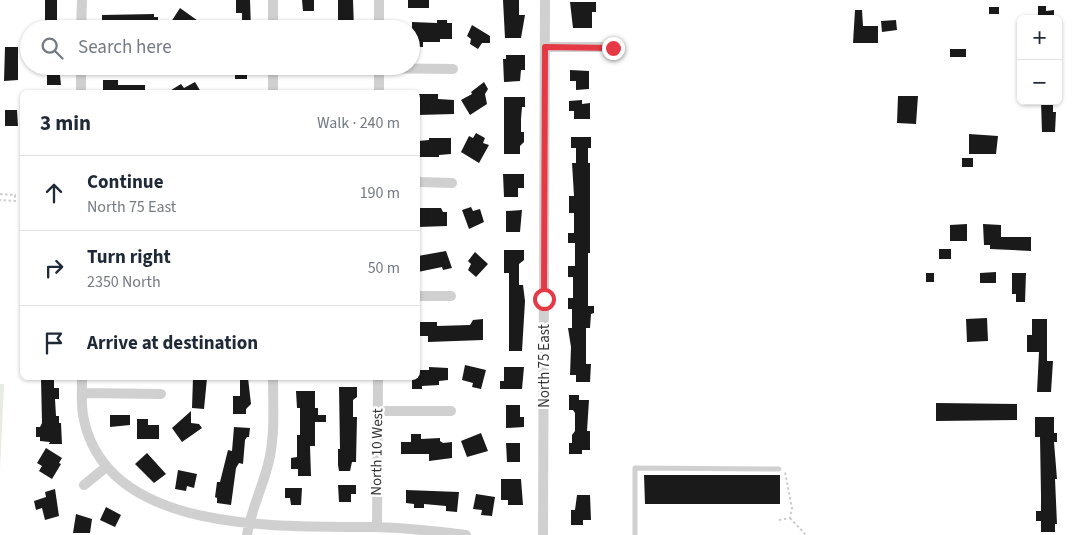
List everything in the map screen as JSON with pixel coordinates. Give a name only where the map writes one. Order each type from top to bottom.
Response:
[{"type":"street","points":[[81,20],[82,0]]},
{"type":"street","points":[[273,0],[273,20]]},
{"type":"street","points":[[379,0],[379,20]]},
{"type":"street","name":"North 75 East","points":[[543,535],[545,0]]},
{"type":"street","points":[[545,47],[613,48]]},
{"type":"street","points":[[420,68],[453,69]]},
{"type":"street","points":[[81,75],[81,90]]},
{"type":"street","points":[[273,75],[273,90]]},
{"type":"street","points":[[378,90],[379,75]]},
{"type":"street","points":[[420,182],[452,182]]},
{"type":"street","points":[[420,296],[451,296]]},
{"type":"street","points":[[82,380],[86,430],[95,454],[116,481],[148,504],[174,513],[248,531],[377,527],[405,532],[466,535]]},
{"type":"street","points":[[248,531],[270,457],[273,433],[273,380]]},
{"type":"street","name":"North 10 West","points":[[377,527],[378,380]]},
{"type":"street","points":[[82,393],[161,394]]},
{"type":"street","points":[[378,411],[451,411]]},
{"type":"street","points":[[84,485],[105,468]]},
{"type":"lane","points":[[635,535],[635,468],[779,468]]},
{"type":"path","points":[[0,194],[15,195],[15,201],[0,200]]},
{"type":"path","points":[[779,468],[785,471],[792,508],[790,518]]},
{"type":"path","points":[[779,520],[790,518]]},
{"type":"path","points":[[790,518],[806,535]]},
{"type":"shaded area","points":[[0,384],[4,384],[0,470]]},
{"type":"building","points":[[45,0],[57,0],[57,20],[45,20]]},
{"type":"building","points":[[236,0],[250,0],[251,20],[242,20],[242,13],[236,13]]},
{"type":"building","points":[[302,0],[314,0],[314,11],[303,11]]},
{"type":"building","points":[[338,0],[353,0],[354,20],[338,20]]},
{"type":"building","points":[[408,0],[429,0],[429,8],[408,8]]},
{"type":"building","points":[[503,0],[519,0],[519,15],[525,15],[521,38],[505,38]]},
{"type":"building","points":[[570,2],[596,2],[596,12],[592,12],[592,28],[573,28]]},
{"type":"building","points":[[1038,6],[1046,6],[1046,11],[1054,10],[1054,15],[1038,15]]},
{"type":"building","points":[[989,7],[999,7],[999,14],[989,14]]},
{"type":"building","points":[[180,8],[197,20],[172,20]]},
{"type":"building","points":[[855,10],[862,10],[863,26],[878,26],[878,43],[853,43]]},
{"type":"building","points":[[154,14],[154,17],[158,17],[158,20],[102,20],[102,15]]},
{"type":"building","points":[[437,20],[447,20],[447,23],[452,23],[452,39],[440,39],[440,42],[423,42],[423,47],[420,47],[420,22],[437,23]]},
{"type":"building","points":[[896,20],[897,30],[882,32],[881,21]]},
{"type":"building","points":[[472,25],[490,36],[490,43],[482,43],[478,49],[470,44],[471,39],[467,36]]},
{"type":"building","points":[[5,47],[18,47],[18,80],[4,81]]},
{"type":"building","points":[[950,49],[966,49],[966,57],[950,57]]},
{"type":"building","points":[[506,55],[525,55],[525,70],[521,70],[520,81],[504,82],[503,59],[506,59]]},
{"type":"building","points":[[570,70],[589,71],[589,89],[576,90],[576,81],[570,81]]},
{"type":"building","points":[[47,75],[60,75],[61,85],[47,85]]},
{"type":"building","points":[[235,75],[247,75],[247,79],[235,79]]},
{"type":"building","points":[[103,80],[118,80],[118,85],[145,85],[145,90],[103,90]]},
{"type":"building","points":[[195,82],[200,90],[171,90],[181,84],[184,88]]},
{"type":"building","points":[[484,82],[488,89],[485,94],[487,104],[470,115],[461,100],[472,94],[471,92]]},
{"type":"building","points":[[420,94],[438,94],[438,99],[454,100],[454,114],[420,115]]},
{"type":"building","points":[[898,96],[918,96],[916,124],[897,123]]},
{"type":"building","points":[[504,97],[525,97],[525,107],[522,107],[521,119],[521,132],[524,132],[524,142],[520,146],[520,154],[504,154]]},
{"type":"building","points":[[582,100],[582,104],[590,103],[590,119],[574,119],[574,111],[569,111],[569,101]]},
{"type":"building","points":[[1041,105],[1053,105],[1053,112],[1056,112],[1055,132],[1042,132]]},
{"type":"building","points":[[5,110],[17,110],[18,126],[5,126]]},
{"type":"building","points":[[476,133],[485,138],[483,143],[489,145],[479,163],[461,152],[469,136],[473,138]]},
{"type":"building","points":[[969,134],[998,136],[996,154],[969,154]]},
{"type":"building","points":[[571,137],[591,137],[591,148],[588,148],[588,163],[590,163],[590,253],[588,253],[588,306],[594,306],[594,313],[591,314],[590,328],[586,328],[586,364],[591,364],[590,382],[576,382],[576,375],[570,375],[571,347],[568,328],[572,328],[572,309],[568,309],[568,298],[573,298],[573,277],[568,277],[568,266],[575,266],[575,243],[568,243],[568,233],[574,233],[574,213],[569,213],[569,196],[574,196],[572,163],[576,163],[576,148],[571,148]]},
{"type":"building","points":[[429,138],[451,138],[451,154],[439,155],[439,157],[420,157],[420,141],[429,140]]},
{"type":"building","points":[[962,158],[973,158],[973,167],[962,167]]},
{"type":"building","points":[[503,174],[524,174],[524,188],[518,188],[518,197],[504,197]]},
{"type":"building","points":[[471,207],[473,211],[480,209],[484,222],[469,229],[462,210]]},
{"type":"building","points":[[420,208],[441,208],[443,212],[447,212],[447,226],[420,227]]},
{"type":"building","points":[[522,210],[520,232],[506,232],[506,211]]},
{"type":"building","points":[[967,224],[967,241],[950,241],[950,225]]},
{"type":"building","points":[[983,224],[1001,225],[1001,237],[1031,237],[1031,251],[990,249],[990,245],[984,245]]},
{"type":"building","points":[[939,249],[951,249],[951,259],[939,259]]},
{"type":"building","points":[[504,250],[524,250],[524,260],[519,264],[519,285],[523,285],[525,301],[522,351],[509,351],[509,273],[504,273]]},
{"type":"building","points":[[446,251],[452,268],[443,270],[442,267],[420,272],[420,256]]},
{"type":"building","points":[[475,252],[488,264],[476,277],[468,270],[471,264],[468,261]]},
{"type":"building","points":[[996,272],[996,283],[980,283],[980,273]]},
{"type":"building","points":[[926,273],[934,273],[934,282],[926,282]]},
{"type":"building","points":[[1012,273],[1026,273],[1025,302],[1016,302],[1016,294],[1012,294]]},
{"type":"building","points":[[987,318],[988,341],[967,342],[966,319]]},
{"type":"building","points":[[483,319],[483,340],[428,342],[428,336],[420,336],[420,322],[437,322],[437,326],[470,325],[473,320]]},
{"type":"building","points":[[1032,319],[1047,319],[1047,361],[1053,361],[1051,392],[1037,392],[1039,352],[1027,352],[1027,335],[1032,335]]},
{"type":"building","points":[[465,365],[486,370],[481,389],[472,387],[473,383],[462,380]]},
{"type":"building","points":[[429,367],[448,368],[448,380],[439,381],[439,385],[422,386],[422,389],[412,389],[412,380],[420,380],[420,370],[429,370]]},
{"type":"building","points":[[504,367],[524,367],[522,389],[500,389],[500,381],[504,381]]},
{"type":"building","points":[[41,380],[54,380],[54,388],[59,388],[59,399],[55,399],[56,416],[59,416],[59,423],[61,423],[62,444],[49,444],[50,442],[40,441],[40,437],[36,437],[36,427],[40,427],[42,423]]},
{"type":"building","points":[[193,380],[207,380],[204,409],[192,408]]},
{"type":"building","points":[[240,380],[248,380],[251,404],[246,409],[246,414],[233,414],[233,396],[240,396]]},
{"type":"building","points":[[339,387],[357,387],[357,397],[353,400],[353,417],[357,417],[356,462],[352,462],[350,471],[339,471],[338,465],[338,449],[340,449]]},
{"type":"building","points":[[296,391],[315,391],[315,408],[318,408],[318,415],[326,415],[326,422],[315,422],[315,446],[310,446],[311,476],[298,476],[298,469],[291,469],[291,458],[297,457],[297,435],[300,435],[300,408],[297,408]]},
{"type":"building","points":[[569,395],[579,395],[579,400],[589,400],[587,431],[590,431],[590,450],[582,450],[582,454],[569,454],[569,443],[572,443],[572,435],[575,431],[575,413],[573,410],[569,410]]},
{"type":"building","points":[[936,403],[1017,404],[1017,420],[936,421]]},
{"type":"building","points":[[506,405],[520,405],[520,417],[524,417],[524,427],[506,428]]},
{"type":"building","points":[[191,411],[191,423],[199,424],[202,428],[182,442],[172,428]]},
{"type":"building","points":[[110,415],[130,415],[130,425],[110,427]]},
{"type":"building","points":[[1035,417],[1054,417],[1054,433],[1057,433],[1057,442],[1054,442],[1057,479],[1055,479],[1057,524],[1055,524],[1055,532],[1041,532],[1041,521],[1036,521],[1036,511],[1041,511],[1041,495],[1040,437],[1035,437]]},
{"type":"building","points":[[137,419],[148,419],[148,425],[159,425],[159,439],[137,439]]},
{"type":"building","points":[[234,427],[250,428],[249,437],[245,440],[243,464],[239,463],[236,468],[231,505],[217,503],[217,498],[215,497],[217,482],[220,482],[228,450],[232,451]]},
{"type":"building","points":[[481,433],[488,451],[467,457],[461,441]]},
{"type":"building","points":[[411,434],[421,434],[421,439],[440,438],[440,441],[443,443],[452,442],[452,458],[429,461],[429,454],[401,454],[401,442],[411,442]]},
{"type":"building","points":[[506,443],[520,443],[520,462],[507,462]]},
{"type":"building","points":[[46,448],[62,458],[59,463],[61,464],[52,479],[39,471],[42,466],[37,463]]},
{"type":"building","points":[[147,453],[166,474],[154,483],[135,464]]},
{"type":"building","points":[[178,470],[197,474],[194,488],[187,486],[186,491],[175,489]]},
{"type":"building","points":[[644,475],[780,475],[780,504],[645,504]]},
{"type":"building","points":[[501,479],[521,479],[523,505],[508,505],[508,500],[501,500]]},
{"type":"building","points":[[338,485],[356,485],[356,494],[351,494],[351,502],[339,502]]},
{"type":"building","points":[[285,488],[302,488],[301,505],[291,505],[290,498],[285,498]]},
{"type":"building","points":[[55,489],[59,516],[45,520],[42,508],[36,510],[34,501],[46,497],[45,492]]},
{"type":"building","points":[[406,490],[459,492],[457,512],[446,511],[446,506],[424,504],[424,508],[414,508],[414,504],[406,503]]},
{"type":"building","points":[[476,494],[495,497],[492,516],[481,515],[482,510],[473,509]]},
{"type":"building","points":[[577,495],[590,495],[591,520],[583,520],[583,525],[571,525],[571,510],[575,510]]},
{"type":"building","points":[[106,507],[121,515],[115,527],[100,520]]},
{"type":"building","points":[[76,514],[92,519],[90,533],[73,533]]},
{"type":"route","points":[[544,299],[545,47],[613,48]]}]
